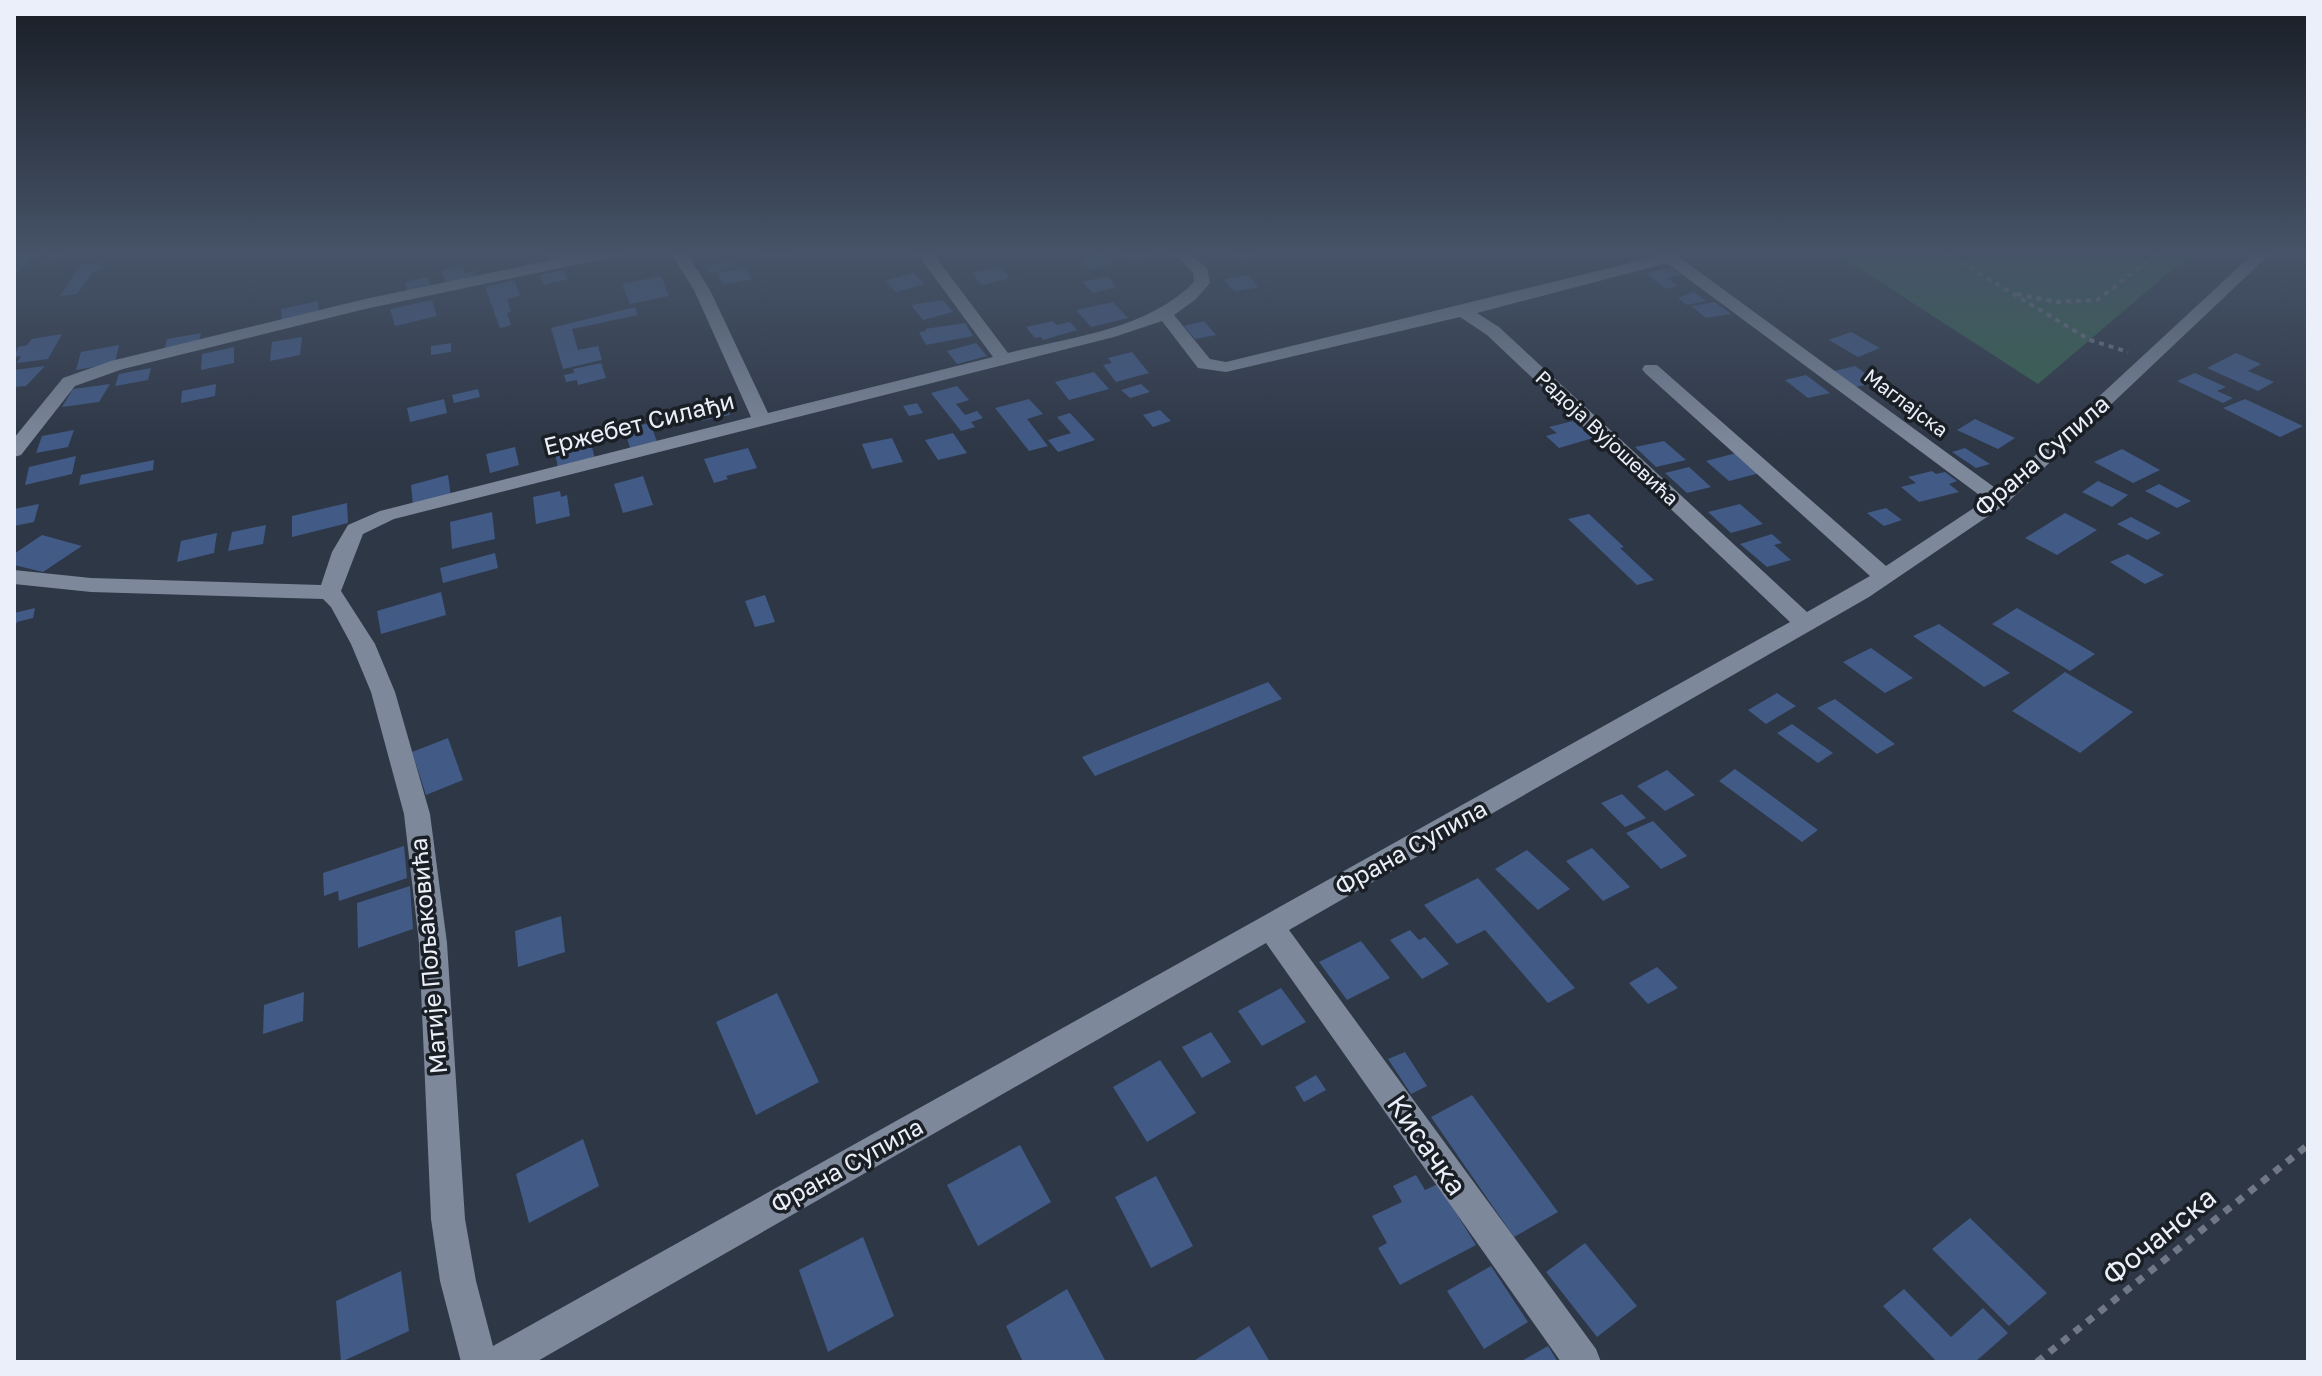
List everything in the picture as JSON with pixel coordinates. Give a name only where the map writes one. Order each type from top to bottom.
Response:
[{"type":"street","points":[[14,451],[69,382],[117,365],[315,316]]},
{"type":"street","points":[[714,316],[762,420]]},
{"type":"street","points":[[972,316],[1003,358]]},
{"type":"street","name":"Ержебет Силађи","points":[[329,592],[343,552],[355,530],[387,515],[1161,316]]},
{"type":"street","points":[[1167,316],[1204,364],[1226,367],[1441,316]]},
{"type":"street","name":"Радоја Вујошевића","points":[[1471,316],[1493,331],[1806,624]]},
{"type":"street","name":"Маглајска","points":[[1749,316],[1999,500]]},
{"type":"street","name":"Франа Супила","points":[[500,1362],[1806,624],[1884,576],[1999,500],[2197,316]]},
{"type":"street","points":[[1651,369],[1884,576]]},
{"type":"street","points":[[14,577],[91,585],[329,592]]},
{"type":"street","name":"Матије Пољаковића","points":[[329,592],[340,603],[363,644],[383,692],[417,814],[433,943],[448,1219],[458,1281],[479,1362]]},
{"type":"street","name":"Кисачка","points":[[1271,927],[1583,1362]]},
{"type":"path","points":[[2051,316],[2090,340],[2152,359]]},
{"type":"path","name":"Фочанска","points":[[2037,1362],[2308,1145]]},
{"type":"green space","points":[[1933,316],[2118,316],[2038,384]]},
{"type":"building","points":[[282,316],[304,316],[282,321]]},
{"type":"building","points":[[392,316],[436,316],[395,326]]},
{"type":"building","points":[[496,316],[508,316],[511,325],[500,328]]},
{"type":"building","points":[[598,316],[632,316],[572,329],[578,350],[598,346],[602,360],[563,369],[551,328]]},
{"type":"building","points":[[1081,316],[1128,318],[1091,327]]},
{"type":"building","points":[[1053,321],[1057,325],[1070,322],[1077,330],[1043,340],[1041,337],[1035,338],[1026,327]]},
{"type":"building","points":[[1204,321],[1216,335],[1195,339],[1184,326]]},
{"type":"building","points":[[965,323],[973,336],[926,345],[919,332],[925,329]]},
{"type":"building","points":[[1851,332],[1880,348],[1858,357],[1829,340]]},
{"type":"building","points":[[201,333],[198,345],[164,351],[167,339]]},
{"type":"building","points":[[62,334],[48,359],[17,363],[21,356],[14,357],[18,347],[27,345],[32,339]]},
{"type":"building","points":[[302,337],[300,355],[270,361],[272,342]]},
{"type":"building","points":[[451,343],[451,352],[431,355],[431,346]]},
{"type":"building","points":[[976,343],[987,356],[957,364],[947,351]]},
{"type":"building","points":[[119,345],[115,363],[76,370],[81,352]]},
{"type":"building","points":[[234,347],[234,363],[201,370],[202,354]]},
{"type":"building","points":[[1132,352],[1149,373],[1116,382],[1103,365],[1112,363],[1108,358]]},
{"type":"building","points":[[2236,353],[2261,364],[2248,371],[2274,382],[2258,391],[2207,368]]},
{"type":"building","points":[[601,363],[606,378],[578,385],[577,380],[566,382],[564,375],[574,373],[573,369]]},
{"type":"building","points":[[45,366],[26,386],[14,387],[14,370]]},
{"type":"building","points":[[1855,366],[1878,382],[1856,387],[1834,371]]},
{"type":"building","points":[[151,368],[148,380],[115,386],[119,374]]},
{"type":"building","points":[[1094,372],[1109,389],[1069,400],[1055,382]]},
{"type":"building","points":[[2195,373],[2226,387],[2217,391],[2233,398],[2223,403],[2177,381]]},
{"type":"building","points":[[1806,375],[1830,393],[1808,398],[1785,380]]},
{"type":"building","points":[[110,384],[99,402],[62,407],[73,389]]},
{"type":"building","points":[[216,384],[215,396],[181,403],[182,391]]},
{"type":"building","points":[[1141,384],[1150,392],[1130,398],[1121,390]]},
{"type":"building","points":[[957,386],[969,400],[956,404],[965,415],[977,411],[983,418],[971,422],[975,427],[961,431],[931,393]]},
{"type":"building","points":[[478,389],[480,397],[454,403],[452,395]]},
{"type":"building","points":[[724,396],[730,415],[701,421],[695,403]]},
{"type":"building","points":[[444,399],[447,413],[410,422],[407,408]]},
{"type":"building","points":[[1029,399],[1043,414],[1027,419],[1048,446],[1029,451],[995,408]]},
{"type":"building","points":[[2245,399],[2303,426],[2280,437],[2223,408]]},
{"type":"building","points":[[917,403],[923,413],[909,416],[903,406]]},
{"type":"building","points":[[1160,410],[1171,421],[1153,427],[1143,415]]},
{"type":"building","points":[[1070,413],[1095,440],[1058,452],[1048,440],[1071,433],[1057,417]]},
{"type":"building","points":[[1975,419],[2015,438],[1998,449],[1957,430]]},
{"type":"building","points":[[1573,421],[1593,438],[1559,448],[1546,436],[1557,433],[1549,427]]},
{"type":"building","points":[[650,423],[658,444],[631,451],[624,429]]},
{"type":"building","points":[[74,430],[68,447],[36,453],[42,436]]},
{"type":"building","points":[[953,433],[967,453],[938,460],[925,440]]},
{"type":"building","points":[[892,438],[903,462],[872,469],[862,444]]},
{"type":"building","points":[[590,439],[595,459],[558,468],[554,448]]},
{"type":"building","points":[[1664,441],[1686,460],[1656,467],[1635,447]]},
{"type":"building","points":[[515,447],[519,465],[490,473],[486,454]]},
{"type":"building","points":[[748,448],[757,468],[726,476],[728,479],[714,483],[704,459]]},
{"type":"building","points":[[1965,448],[1990,464],[1976,468],[1952,452]]},
{"type":"building","points":[[2122,449],[2160,470],[2133,483],[2094,462]]},
{"type":"building","points":[[1736,453],[1760,473],[1729,481],[1706,461]]},
{"type":"building","points":[[76,456],[72,474],[25,485],[29,467]]},
{"type":"building","points":[[154,460],[153,470],[79,485],[81,475]]},
{"type":"building","points":[[1689,467],[1711,487],[1687,493],[1665,473]]},
{"type":"building","points":[[1932,471],[1936,474],[1945,472],[1957,481],[1949,484],[1959,492],[1919,502],[1901,487],[1916,483],[1908,477]]},
{"type":"building","points":[[448,475],[451,496],[413,506],[411,485]]},
{"type":"building","points":[[643,476],[653,505],[623,513],[614,484]]},
{"type":"building","points":[[2098,481],[2128,495],[2112,507],[2082,492]]},
{"type":"building","points":[[2159,484],[2191,501],[2177,508],[2145,491]]},
{"type":"building","points":[[560,491],[561,497],[567,495],[570,516],[536,524],[533,497]]},
{"type":"building","points":[[347,503],[348,523],[292,537],[292,516]]},
{"type":"building","points":[[39,504],[34,522],[14,526],[14,509]]},
{"type":"building","points":[[1740,504],[1763,524],[1731,533],[1708,512]]},
{"type":"building","points":[[1886,508],[1902,520],[1884,526],[1867,513]]},
{"type":"building","points":[[492,512],[495,539],[452,549],[450,522]]},
{"type":"building","points":[[2065,513],[2097,530],[2057,555],[2025,538]]},
{"type":"building","points":[[1589,514],[1654,580],[1637,585],[1568,519]]},
{"type":"building","points":[[2131,517],[2161,533],[2147,540],[2117,524]]},
{"type":"building","points":[[266,525],[263,544],[228,551],[232,532]]},
{"type":"building","points":[[217,533],[214,553],[177,562],[181,541]]},
{"type":"building","points":[[1772,534],[1782,543],[1774,545],[1791,560],[1767,567],[1740,544]]},
{"type":"building","points":[[42,535],[82,546],[43,572],[14,565],[14,554]]},
{"type":"building","points":[[495,553],[498,568],[443,583],[440,568]]},
{"type":"building","points":[[2128,554],[2164,575],[2145,584],[2110,562]]},
{"type":"building","points":[[441,592],[446,615],[381,634],[377,611]]},
{"type":"building","points":[[765,595],[775,622],[755,627],[745,601]]},
{"type":"building","points":[[35,608],[33,618],[17,622],[14,629],[14,613]]},
{"type":"building","points":[[2017,608],[2095,654],[2070,671],[1992,624]]},
{"type":"building","points":[[1939,624],[2010,673],[1984,687],[1913,636]]},
{"type":"building","points":[[1871,648],[1913,678],[1885,693],[1843,662]]},
{"type":"building","points":[[2065,672],[2133,712],[2080,753],[2012,711]]},
{"type":"building","points":[[1268,682],[1282,699],[1095,776],[1082,757]]},
{"type":"building","points":[[1777,693],[1796,706],[1766,724],[1748,710]]},
{"type":"building","points":[[1835,699],[1895,744],[1877,754],[1817,708]]},
{"type":"building","points":[[1792,724],[1833,753],[1818,763],[1777,733]]},
{"type":"building","points":[[448,738],[463,780],[426,795],[412,752]]},
{"type":"building","points":[[1735,769],[1818,830],[1802,842],[1719,781]]},
{"type":"building","points":[[1667,770],[1695,795],[1665,811],[1637,786]]},
{"type":"building","points":[[1622,794],[1646,818],[1625,827],[1601,803]]},
{"type":"building","points":[[1653,821],[1687,856],[1661,869],[1626,833]]},
{"type":"building","points":[[404,846],[407,878],[339,901],[338,891],[324,896],[323,873]]},
{"type":"building","points":[[1592,848],[1630,887],[1603,901],[1566,861]]},
{"type":"building","points":[[1527,850],[1570,889],[1538,910],[1495,869]]},
{"type":"building","points":[[1478,878],[1575,988],[1548,1003],[1485,930],[1457,944],[1424,905]]},
{"type":"building","points":[[410,886],[413,929],[358,948],[357,903]]},
{"type":"building","points":[[561,916],[565,952],[518,967],[515,931]]},
{"type":"building","points":[[1410,930],[1419,940],[1425,937],[1449,964],[1422,979],[1390,940]]},
{"type":"building","points":[[1361,941],[1390,978],[1347,1000],[1319,962]]},
{"type":"building","points":[[1657,967],[1678,988],[1648,1004],[1629,983]]},
{"type":"building","points":[[1281,988],[1306,1022],[1262,1046],[1238,1011]]},
{"type":"building","points":[[304,992],[303,1021],[263,1034],[264,1005]]},
{"type":"building","points":[[777,993],[819,1082],[756,1115],[716,1022]]},
{"type":"building","points":[[1211,1032],[1231,1062],[1202,1078],[1182,1047]]},
{"type":"building","points":[[1405,1052],[1427,1086],[1411,1094],[1388,1059]]},
{"type":"building","points":[[1160,1060],[1196,1113],[1147,1142],[1113,1087]]},
{"type":"building","points":[[1316,1075],[1326,1090],[1304,1102],[1295,1087]]},
{"type":"building","points":[[1472,1095],[1558,1212],[1514,1237],[1431,1117]]},
{"type":"building","points":[[583,1139],[599,1186],[529,1223],[516,1174]]},
{"type":"building","points":[[1020,1145],[1051,1202],[978,1246],[947,1185]]},
{"type":"building","points":[[1416,1175],[1425,1190],[1438,1184],[1476,1245],[1400,1285],[1378,1248],[1387,1243],[1372,1216],[1402,1202],[1393,1186]]},
{"type":"building","points":[[1156,1176],[1193,1246],[1151,1268],[1115,1197]]},
{"type":"building","points":[[1970,1218],[2047,1293],[2009,1326],[1932,1249]]},
{"type":"building","points":[[863,1237],[894,1316],[828,1352],[799,1270]]},
{"type":"building","points":[[1585,1243],[1637,1306],[1597,1337],[1546,1272]]},
{"type":"building","points":[[1491,1266],[1528,1322],[1484,1349],[1447,1291]]},
{"type":"building","points":[[401,1271],[409,1331],[341,1362],[336,1301]]},
{"type":"building","points":[[1067,1289],[1106,1362],[1023,1362],[1006,1326]]},
{"type":"building","points":[[1904,1289],[1951,1337],[1983,1308],[2008,1333],[1975,1362],[1937,1362],[1883,1306]]},
{"type":"building","points":[[1249,1326],[1270,1362],[1192,1362]]},
{"type":"building","points":[[1548,1346],[1558,1362],[1520,1362]]}]
